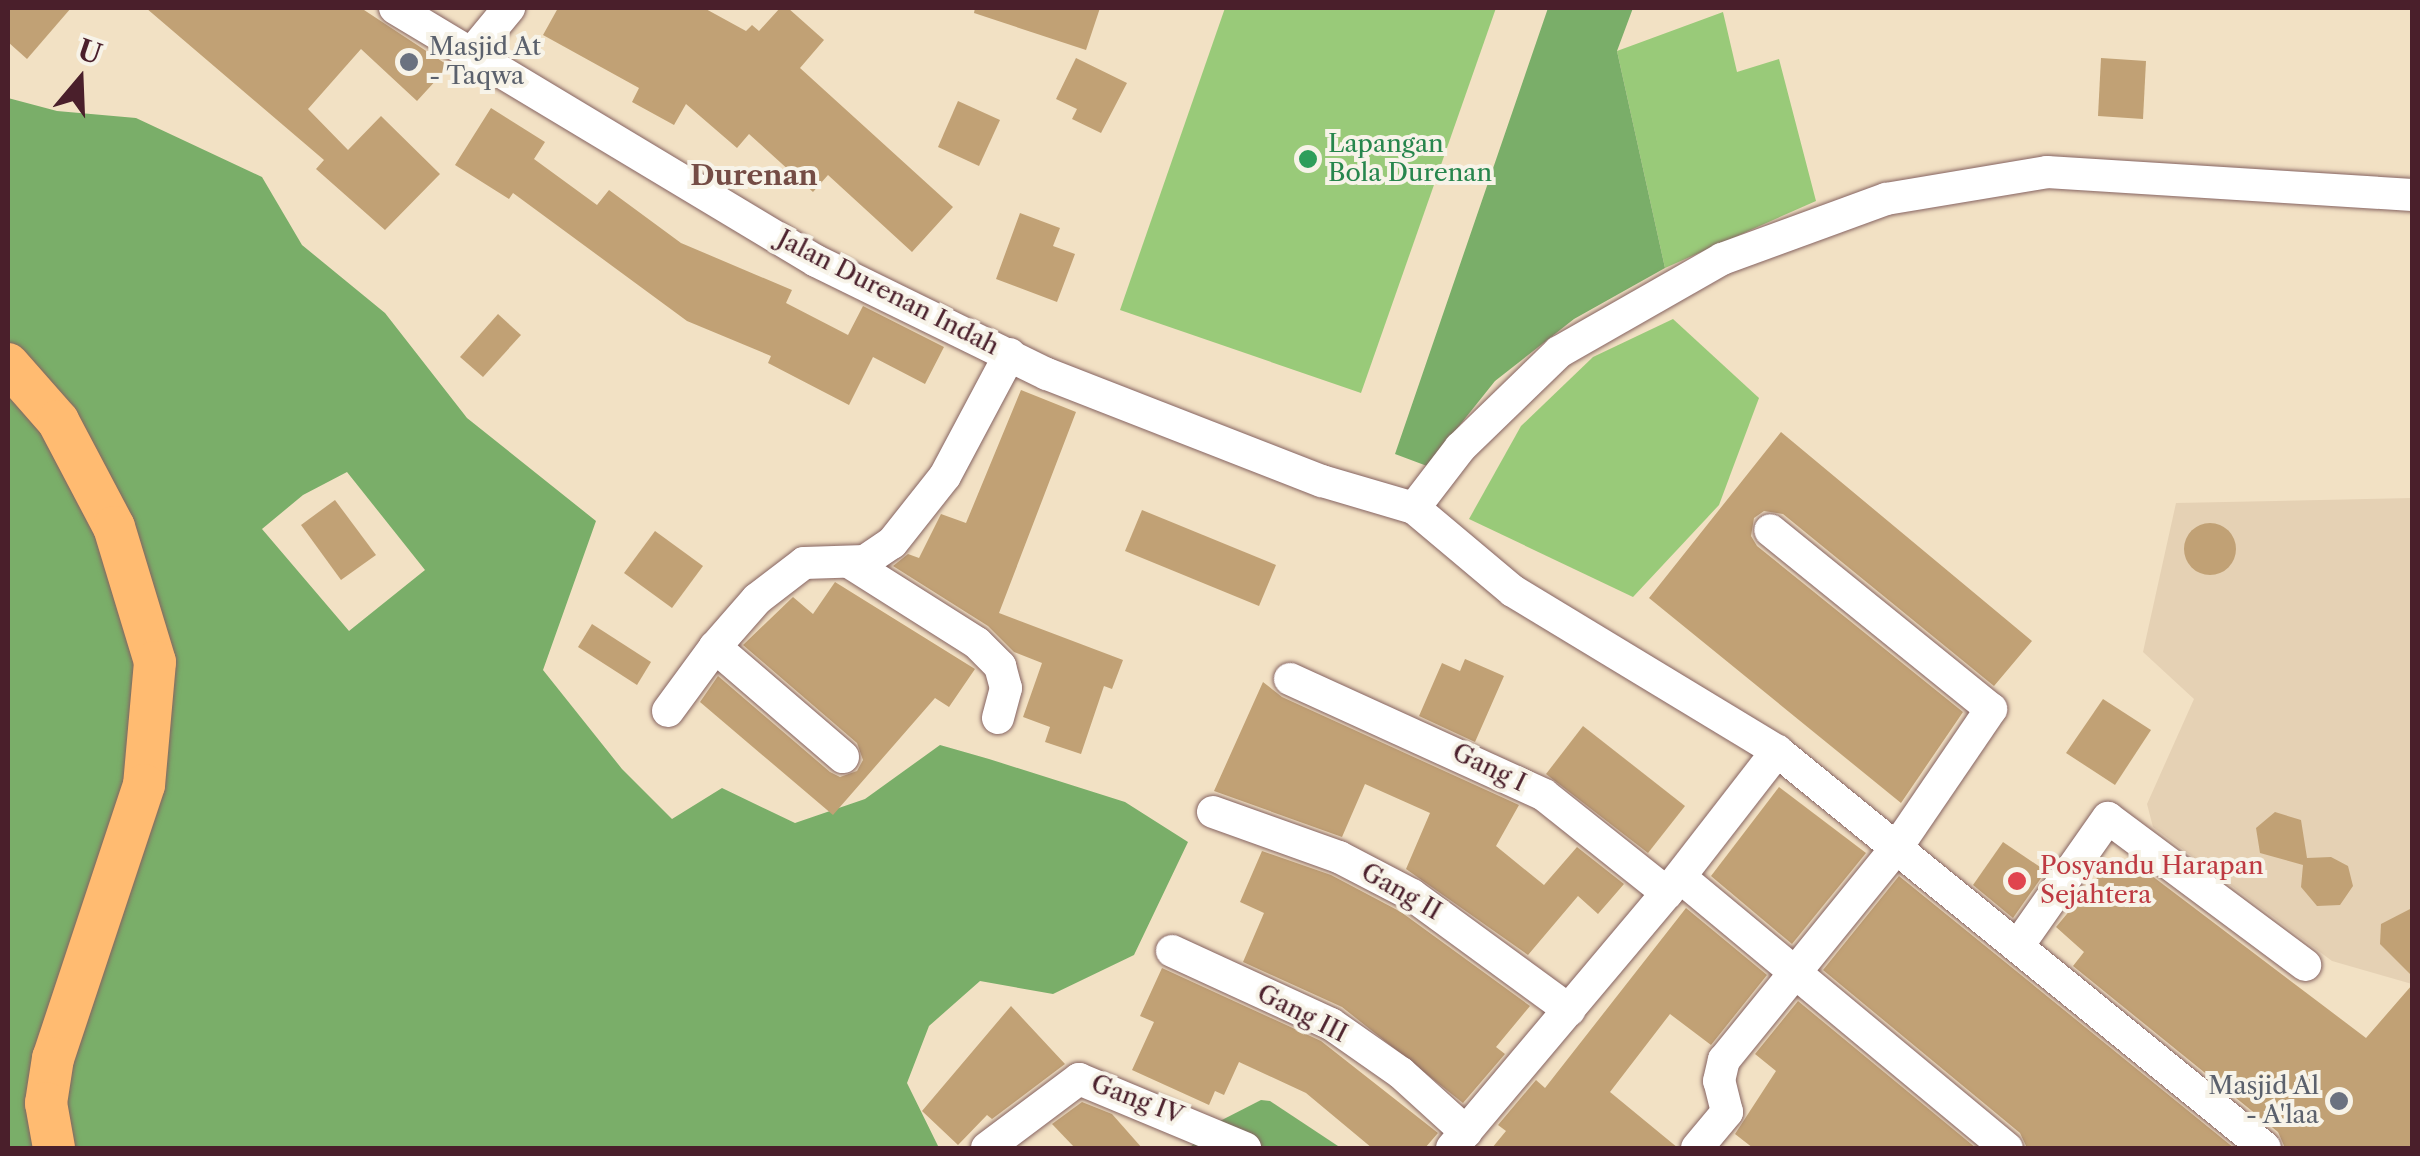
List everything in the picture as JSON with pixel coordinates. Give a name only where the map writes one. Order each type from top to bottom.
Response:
[{"type":"main road","points":[[8,364],[58,421],[114,527],[154,662],[144,785],[53,1058],[46,1103],[54,1148]]},
{"type":"street","name":"Jalan Durenan Indah","points":[[395,8],[816,262],[1010,354],[1322,481],[1414,508]]},
{"type":"street","points":[[470,54],[509,8]]},
{"type":"street","points":[[2263,1148],[2020,943],[1777,751],[1513,591],[1414,508],[1460,448],[1559,352],[1722,259],[1886,198],[2047,172],[2412,194]]},
{"type":"street","points":[[668,711],[715,647],[757,599],[804,563],[865,561],[892,542],[924,508],[1010,354]]},
{"type":"street","points":[[1697,1148],[1728,1112],[1719,1081],[1724,1060],[1792,971],[1897,847],[1991,710],[1770,530]]},
{"type":"street","points":[[850,562],[977,643],[1000,666],[1006,688],[998,718]]},
{"type":"street","points":[[715,647],[843,757]]},
{"type":"street","name":"Gang I","points":[[1290,679],[1544,795],[1792,971],[2006,1148]]},
{"type":"street","points":[[1459,1140],[1673,885],[1777,751]]},
{"type":"street","name":"Gang II","points":[[1212,812],[1339,857],[1412,895],[1569,1010]]},
{"type":"street","points":[[2020,943],[2108,818],[2305,964]]},
{"type":"street","name":"Gang III","points":[[1172,951],[1331,1024],[1401,1073],[1459,1140]]},
{"type":"street","name":"Gang IV","points":[[987,1148],[1079,1078],[1245,1148]]},
{"type":"shaded area","points":[[2412,498],[2412,984],[2332,961],[2153,827],[2147,804],[2194,699],[2143,652],[2176,503]]},
{"type":"green space","name":"Lapangan Bola Durenan","points":[[1225,8],[1496,8],[1361,393],[1120,310]]},
{"type":"green space","points":[[1548,8],[1633,8],[1617,51],[1665,268],[1574,319],[1495,381],[1427,466],[1395,454]]},
{"type":"green space","points":[[1723,12],[1737,72],[1779,59],[1816,201],[1665,268],[1617,51]]},
{"type":"green space","points":[[8,98],[57,111],[136,118],[262,177],[302,245],[385,313],[467,418],[596,521],[543,670],[622,769],[672,819],[722,788],[795,823],[865,799],[940,745],[1125,802],[1188,842],[1134,955],[1053,994],[980,981],[929,1026],[907,1083],[939,1148],[8,1148]],"holes":[[[347,472],[425,570],[349,631],[262,529],[303,495]]]},
{"type":"green space","points":[[1673,319],[1759,398],[1719,505],[1633,597],[1469,519],[1521,426],[1593,357]]},
{"type":"green space","points":[[1261,1100],[1270,1101],[1341,1148],[1189,1148],[1218,1122]]},
{"type":"building","points":[[8,8],[71,8],[27,59],[8,42]]},
{"type":"building","points":[[146,8],[361,8],[449,66],[417,101],[361,49],[308,109],[348,150],[381,116],[440,174],[385,230],[316,169],[324,160]]},
{"type":"building","points":[[558,8],[704,8],[746,31],[752,25],[759,31],[780,8],[788,8],[824,40],[800,68],[953,207],[912,252],[828,175],[813,192],[749,134],[737,148],[686,104],[674,125],[632,102],[639,88],[543,35]]},
{"type":"building","points":[[975,8],[1100,8],[1086,50],[974,13]]},
{"type":"building","points":[[1076,58],[1127,83],[1101,133],[1072,119],[1077,109],[1056,99]]},
{"type":"building","points":[[2101,58],[2146,61],[2143,119],[2098,116]]},
{"type":"building","points":[[958,101],[1000,120],[979,166],[938,147]]},
{"type":"building","points":[[491,108],[545,142],[534,159],[597,205],[609,190],[681,243],[792,290],[786,303],[848,335],[863,306],[944,347],[925,384],[873,357],[849,405],[768,363],[771,356],[687,321],[513,193],[509,199],[455,165]]},
{"type":"building","points":[[1020,213],[1060,228],[1053,246],[1075,254],[1057,302],[996,279]]},
{"type":"building","points":[[498,314],[521,335],[483,377],[460,357]]},
{"type":"building","points":[[1021,390],[1076,412],[999,613],[1123,660],[1112,689],[1104,686],[1081,754],[1045,742],[1050,727],[1023,717],[1042,663],[1014,652],[988,626],[893,566],[908,554],[919,558],[941,514],[966,523]]},
{"type":"building","points":[[1781,432],[2032,641],[1994,686],[1783,514],[1764,511],[1754,518],[1751,536],[1757,546],[1963,712],[1901,803],[1649,598]]},
{"type":"building","points":[[335,500],[376,555],[341,580],[301,525]]},
{"type":"building","points":[[1142,510],[1276,565],[1259,606],[1125,551]]},
{"type":"building","points":[[2210,523],[2228,531],[2236,549],[2228,567],[2210,575],[2192,567],[2184,549],[2192,531]]},
{"type":"building","points":[[655,531],[703,566],[672,608],[624,573]]},
{"type":"building","points":[[835,582],[975,669],[949,707],[935,698],[833,815],[700,702],[718,676],[830,772],[840,777],[857,771],[863,760],[857,743],[743,645],[793,597],[813,614]]},
{"type":"building","points":[[592,624],[651,662],[637,685],[578,647]]},
{"type":"building","points":[[1465,659],[1504,676],[1475,742],[1419,716],[1442,663],[1460,671]]},
{"type":"building","points":[[1263,682],[1282,697],[1519,805],[1496,846],[1544,885],[1577,847],[1624,884],[1598,914],[1578,896],[1528,955],[1406,869],[1430,813],[1365,784],[1342,837],[1214,791]]},
{"type":"building","points":[[2103,699],[2151,730],[2115,785],[2066,753]]},
{"type":"building","points":[[1583,726],[1685,806],[1648,853],[1546,774]]},
{"type":"building","points":[[1779,787],[1866,853],[1792,944],[1711,876]]},
{"type":"building","points":[[2275,812],[2301,820],[2307,858],[2331,857],[2348,866],[2353,886],[2340,905],[2317,906],[2301,887],[2303,865],[2260,853],[2256,828]]},
{"type":"building","points":[[2003,842],[2046,871],[2013,918],[1973,885]]},
{"type":"building","points":[[1262,851],[1331,875],[1401,912],[1530,1006],[1496,1047],[1505,1054],[1463,1103],[1342,1007],[1243,962],[1264,913],[1240,902]]},
{"type":"building","points":[[2131,860],[2366,1038],[2412,985],[2412,1148],[2285,1148],[2278,1132],[2073,966],[2084,952],[2056,927],[2108,865],[2119,874]]},
{"type":"building","points":[[1899,876],[2234,1148],[2027,1148],[2020,1133],[1823,970]]},
{"type":"building","points":[[1686,908],[1767,975],[1711,1045],[1670,1014],[1610,1092],[1678,1148],[1492,1148],[1506,1131],[1498,1125],[1536,1080],[1545,1088]]},
{"type":"building","points":[[2412,908],[2412,976],[2380,944],[2381,924]]},
{"type":"building","points":[[1162,968],[1321,1041],[1438,1133],[1425,1148],[1372,1148],[1306,1093],[1239,1062],[1224,1095],[1215,1091],[1209,1105],[1132,1070],[1154,1022],[1140,1016]]},
{"type":"building","points":[[1798,1001],[1976,1148],[1753,1148],[1735,1134],[1776,1071],[1755,1054]]},
{"type":"building","points":[[1011,1006],[1065,1064],[992,1119],[987,1115],[958,1145],[922,1111]]},
{"type":"building","points":[[1082,1102],[1112,1114],[1142,1148],[1075,1148],[1052,1124]]},
{"type":"place","name":"Masjid At - Taqwa","points":[[409,62]]},
{"type":"place","name":"Lapangan Bola Durenan","points":[[1308,159]]},
{"type":"place","name":"Posyandu Harapan Sejahtera","points":[[2017,881]]},
{"type":"place","name":"Masjid Al - A'laa","points":[[2339,1101]]},
{"type":"district","name":"Durenan","points":[[754,175]]}]
